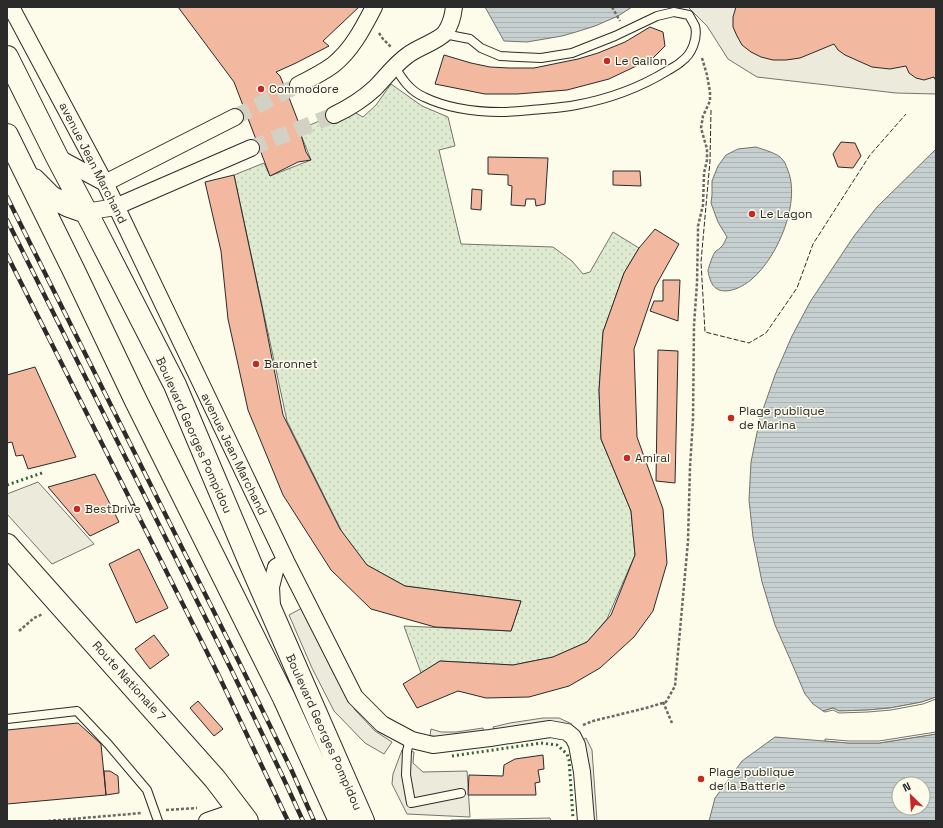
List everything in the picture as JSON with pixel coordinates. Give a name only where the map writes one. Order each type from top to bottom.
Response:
[{"type":"main road","name":"Boulevard Georges Pompidou","points":[[7,57],[175,385],[272,614],[363,821]]},
{"type":"main road","name":"Boulevard Georges Pompidou","points":[[7,135],[136,401],[284,698],[340,821]]},
{"type":"main road","points":[[27,174],[51,197],[86,212]]},
{"type":"main road","name":"Route Nationale 7","points":[[7,545],[215,779],[243,816]]},
{"type":"street","name":"avenue Jean Marchand","points":[[11,7],[105,183],[115,207],[286,561],[355,697],[382,724],[412,740],[432,745],[550,729],[567,732]]},
{"type":"street","points":[[334,115],[348,109],[374,88],[409,54],[444,34],[450,24],[454,7]]},
{"type":"street","points":[[298,85],[318,75],[333,65],[350,49],[372,11]]},
{"type":"street","points":[[57,157],[105,183],[235,116]]},
{"type":"street","points":[[86,212],[115,207],[251,148]]},
{"type":"street","points":[[272,614],[271,586],[276,567],[286,561]]},
{"type":"street","points":[[567,732],[574,737],[577,745],[582,772],[586,821]]},
{"type":"street","points":[[211,820],[243,816]]},
{"type":"lane","points":[[395,67],[402,79],[410,88],[423,97],[444,105],[476,111],[503,112],[576,106],[628,91],[661,75],[684,61],[691,51],[696,33],[695,26],[689,15],[674,12],[656,16],[615,36],[572,53],[541,58],[500,56],[481,48],[470,39],[444,34]]},
{"type":"lane","points":[[7,719],[77,711],[108,744],[147,790],[158,821]]},
{"type":"lane","points":[[410,739],[407,751],[406,775],[411,803],[461,793]]},
{"type":"path","points":[[612,7],[618,16]]},
{"type":"path","points":[[372,11],[377,31],[389,46],[409,54]]},
{"type":"path","points":[[567,732],[593,721],[666,702],[675,686],[688,541],[698,226],[703,205],[704,172],[707,160],[707,149],[702,128],[703,116],[710,101],[710,92],[702,55]]},
{"type":"path","points":[[19,630],[34,618],[48,613]]},
{"type":"path","points":[[663,702],[672,723]]},
{"type":"path","points":[[48,821],[197,808]]},
{"type":"green space","points":[[391,84],[422,106],[448,117],[455,146],[439,150],[461,244],[553,247],[572,261],[583,274],[590,272],[613,232],[639,248],[624,273],[603,332],[599,390],[601,439],[631,511],[635,555],[607,619],[587,642],[553,657],[513,665],[440,661],[421,673],[404,626],[511,631],[521,601],[405,586],[367,565],[343,534],[287,421],[234,175],[264,163],[270,176],[311,160],[300,129],[348,109],[363,117],[376,105]]},
{"type":"shaded area","points":[[485,7],[632,7],[618,16],[595,26],[562,36],[527,42],[504,41]]},
{"type":"shaded area","points":[[688,7],[936,7],[936,94],[896,93],[757,77],[728,59],[707,26]]},
{"type":"shaded area","name":"Le Lagon","points":[[756,147],[774,154],[781,158],[784,162],[791,181],[792,196],[789,211],[785,227],[778,243],[771,257],[762,269],[742,286],[729,291],[723,291],[713,285],[708,271],[714,254],[723,245],[727,237],[718,222],[711,203],[712,181],[718,166],[726,155],[738,149]]},
{"type":"shaded area","points":[[936,149],[936,697],[922,702],[890,708],[839,711],[833,708],[823,711],[813,704],[805,694],[775,625],[762,582],[753,537],[749,500],[751,462],[760,418],[775,375],[792,336],[810,302],[854,236],[877,207]]},
{"type":"shaded area","points":[[38,482],[94,544],[52,564],[7,514],[7,494]]},
{"type":"shaded area","points":[[302,608],[334,674],[355,710],[375,731],[392,742],[384,754],[365,743],[334,711],[312,668],[289,615]]},
{"type":"shaded area","points":[[543,718],[559,718],[572,724],[568,731],[495,732],[493,727],[510,723]]},
{"type":"shaded area","points":[[483,728],[484,734],[441,737],[430,736],[431,729],[441,732],[456,732]]},
{"type":"shaded area","points":[[936,734],[936,821],[709,821],[715,798],[742,761],[775,737],[849,743],[879,743]]},
{"type":"shaded area","points":[[586,738],[592,750],[597,821],[591,821],[579,742]]},
{"type":"shaded area","points":[[402,750],[414,752],[413,763],[423,772],[467,771],[470,817],[407,814],[392,784],[393,774]]},
{"type":"shaded area","points":[[550,818],[551,821],[451,821],[451,820]]},
{"type":"pier","points":[[936,697],[936,699],[923,704],[891,710],[839,713],[833,710],[823,711],[833,708],[839,711],[890,708],[922,702]]},
{"type":"pier","points":[[936,732],[936,734],[879,743],[825,741],[825,739],[879,741]]},
{"type":"building","name":"Commodore","points":[[178,7],[359,7],[323,41],[329,46],[276,72],[280,76],[288,95],[298,121],[306,152],[311,160],[298,162],[270,176],[234,82]]},
{"type":"building","points":[[736,7],[936,7],[936,81],[934,77],[924,80],[916,78],[909,73],[906,66],[890,69],[872,67],[845,55],[838,50],[834,44],[800,58],[773,60],[761,57],[742,45],[737,36],[733,27],[733,17]]},
{"type":"building","name":"Le Galion","points":[[650,27],[663,32],[665,46],[653,58],[609,79],[567,90],[517,94],[485,94],[435,84],[444,55],[490,67],[534,68],[578,59],[598,53],[625,42]]},
{"type":"building","points":[[841,142],[855,143],[861,156],[853,168],[838,167],[833,154]]},
{"type":"building","points":[[488,157],[548,158],[545,204],[536,206],[535,199],[526,199],[525,206],[511,205],[512,186],[508,185],[508,175],[488,174]]},
{"type":"building","points":[[613,171],[640,171],[641,186],[613,185]]},
{"type":"building","name":"Baronnet","points":[[234,175],[283,415],[340,529],[367,565],[405,586],[521,601],[511,631],[435,627],[371,609],[331,570],[283,495],[248,410],[228,319],[221,251],[205,182]]},
{"type":"building","points":[[472,189],[482,190],[481,210],[471,209]]},
{"type":"building","name":"Amiral","points":[[655,229],[679,244],[655,287],[634,349],[637,437],[663,509],[667,563],[653,611],[634,637],[600,668],[569,686],[529,697],[486,698],[458,691],[417,708],[403,684],[440,661],[513,665],[553,657],[587,642],[611,615],[635,555],[631,511],[601,439],[599,390],[603,332],[624,273],[639,248]]},
{"type":"building","points":[[663,280],[680,280],[678,321],[650,311],[654,301],[663,301]]},
{"type":"building","points":[[658,350],[678,351],[675,483],[656,481]]},
{"type":"building","points":[[35,367],[76,457],[28,469],[23,455],[16,456],[12,442],[7,443],[7,375]]},
{"type":"building","points":[[95,474],[119,522],[90,536],[48,487]]},
{"type":"building","points":[[139,549],[168,608],[136,623],[109,564]]},
{"type":"building","points":[[154,635],[169,655],[150,669],[135,649]]},
{"type":"building","points":[[198,701],[223,729],[214,736],[190,708]]},
{"type":"building","points":[[78,723],[101,744],[106,795],[7,804],[7,730]]},
{"type":"building","points":[[543,755],[544,769],[538,770],[540,782],[535,783],[536,795],[468,795],[469,775],[503,776],[504,765],[515,759]]},
{"type":"building","points":[[104,771],[110,771],[118,776],[119,793],[106,795]]},
{"type":"tunnel","points":[[235,117],[298,85]]},
{"type":"tunnel","points":[[251,148],[334,115]]},
{"type":"railway","points":[[7,197],[240,664],[291,769],[314,821]]},
{"type":"railway","points":[[7,220],[231,669],[303,821]]},
{"type":"railway","points":[[7,255],[217,672],[288,821]]},
{"type":"hedge","points":[[7,485],[42,473]]},
{"type":"hedge","points":[[452,756],[541,743],[557,745],[567,754],[569,760],[573,819]]},
{"type":"fence","points":[[711,110],[710,161],[701,262],[705,332],[749,343],[766,333],[797,288],[813,244],[870,155],[906,114]]},
{"type":"place","name":"Le Galion","points":[[607,61]]},
{"type":"place","name":"Commodore","points":[[261,89]]},
{"type":"place","name":"Le Lagon","points":[[752,214]]},
{"type":"place","name":"Baronnet","points":[[256,364]]},
{"type":"place","name":"Plage publique de Marina","points":[[731,418]]},
{"type":"place","name":"Amiral","points":[[627,458]]},
{"type":"place","name":"BestDrive","points":[[77,509]]},
{"type":"place","name":"Plage publique de la Batterie","points":[[701,779]]}]
